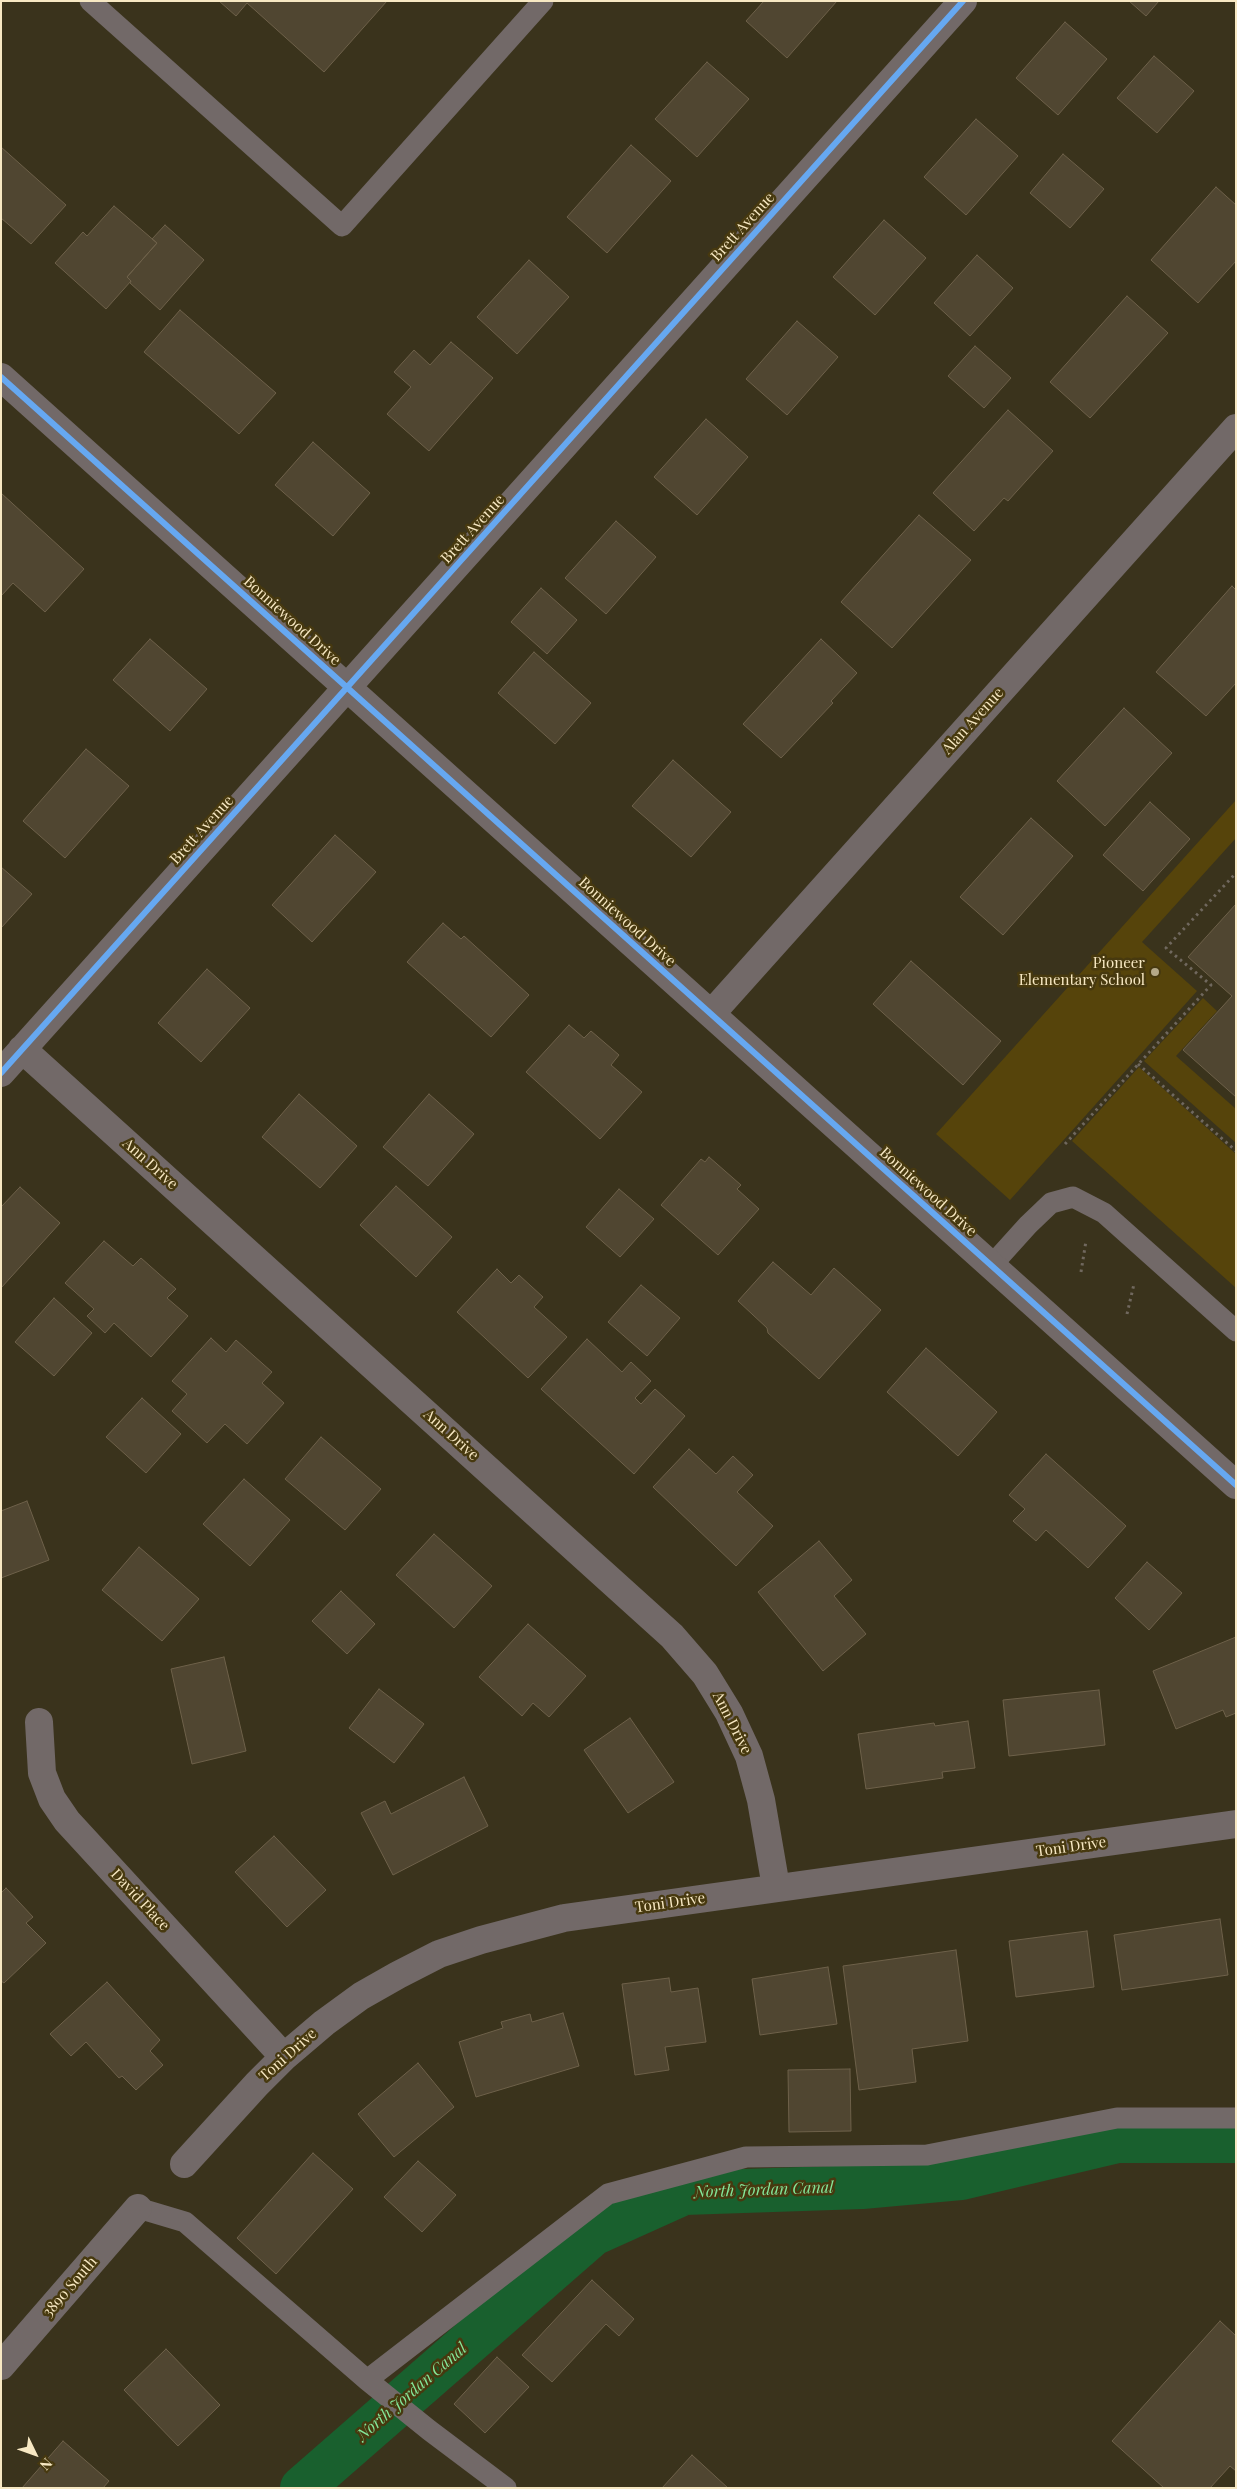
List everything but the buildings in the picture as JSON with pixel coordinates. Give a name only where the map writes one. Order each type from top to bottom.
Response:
[{"type":"street","name":"Brett Avenue","points":[[1,1073],[963,1]]},
{"type":"street","name":"Bonniewood Drive","points":[[1,376],[1236,1486]]},
{"type":"street","name":"Alan Avenue","points":[[711,1014],[1236,428]]},
{"type":"street","name":"Ann Drive","points":[[22,1050],[672,1636],[705,1674],[729,1712],[749,1756],[761,1800],[776,1887]]},
{"type":"street","name":"David Place","points":[[39,1722],[42,1773],[52,1799],[67,1821],[284,2057]]},
{"type":"street","name":"Toni Drive","points":[[184,2164],[228,2114],[284,2057],[324,2023],[362,1996],[439,1954],[481,1940],[564,1918],[1236,1824]]},
{"type":"street","name":"3890 South","points":[[1,2366],[138,2208]]},
{"type":"lane","points":[[90,1],[342,226],[543,1]]},
{"type":"lane","points":[[991,1266],[1028,1224],[1051,1203],[1073,1197],[1104,1213],[1236,1331]]},
{"type":"lane","points":[[367,2380],[608,2194],[746,2157],[927,2155],[1118,2118],[1236,2118]]},
{"type":"lane","points":[[138,2208],[185,2222],[367,2380],[506,2488]]},
{"type":"path","points":[[1065,1144],[1210,985],[1166,948],[1236,873]]},
{"type":"path","points":[[1138,1064],[1236,1151]]},
{"type":"path","points":[[1081,1272],[1088,1233]]},
{"type":"shaded area","points":[[1236,800],[1236,838],[1142,942],[1197,991],[1010,1200],[936,1134]]},
{"type":"shaded area","points":[[1203,998],[1217,1011],[1176,1056],[1236,1109],[1236,1143],[1144,1061]]},
{"type":"shaded area","points":[[1139,1067],[1236,1154],[1236,1288],[1072,1141]]},
{"type":"waterway","name":"North Jordan Canal","points":[[302,2488],[593,2234],[684,2193],[862,2187],[961,2178],[1117,2141],[1236,2141]]},
{"type":"cycle path","points":[[1,1073],[963,1]]},
{"type":"cycle path","points":[[1,377],[1236,1485]]},
{"type":"place","name":"Pioneer Elementary School","points":[[1155,972]]}]
